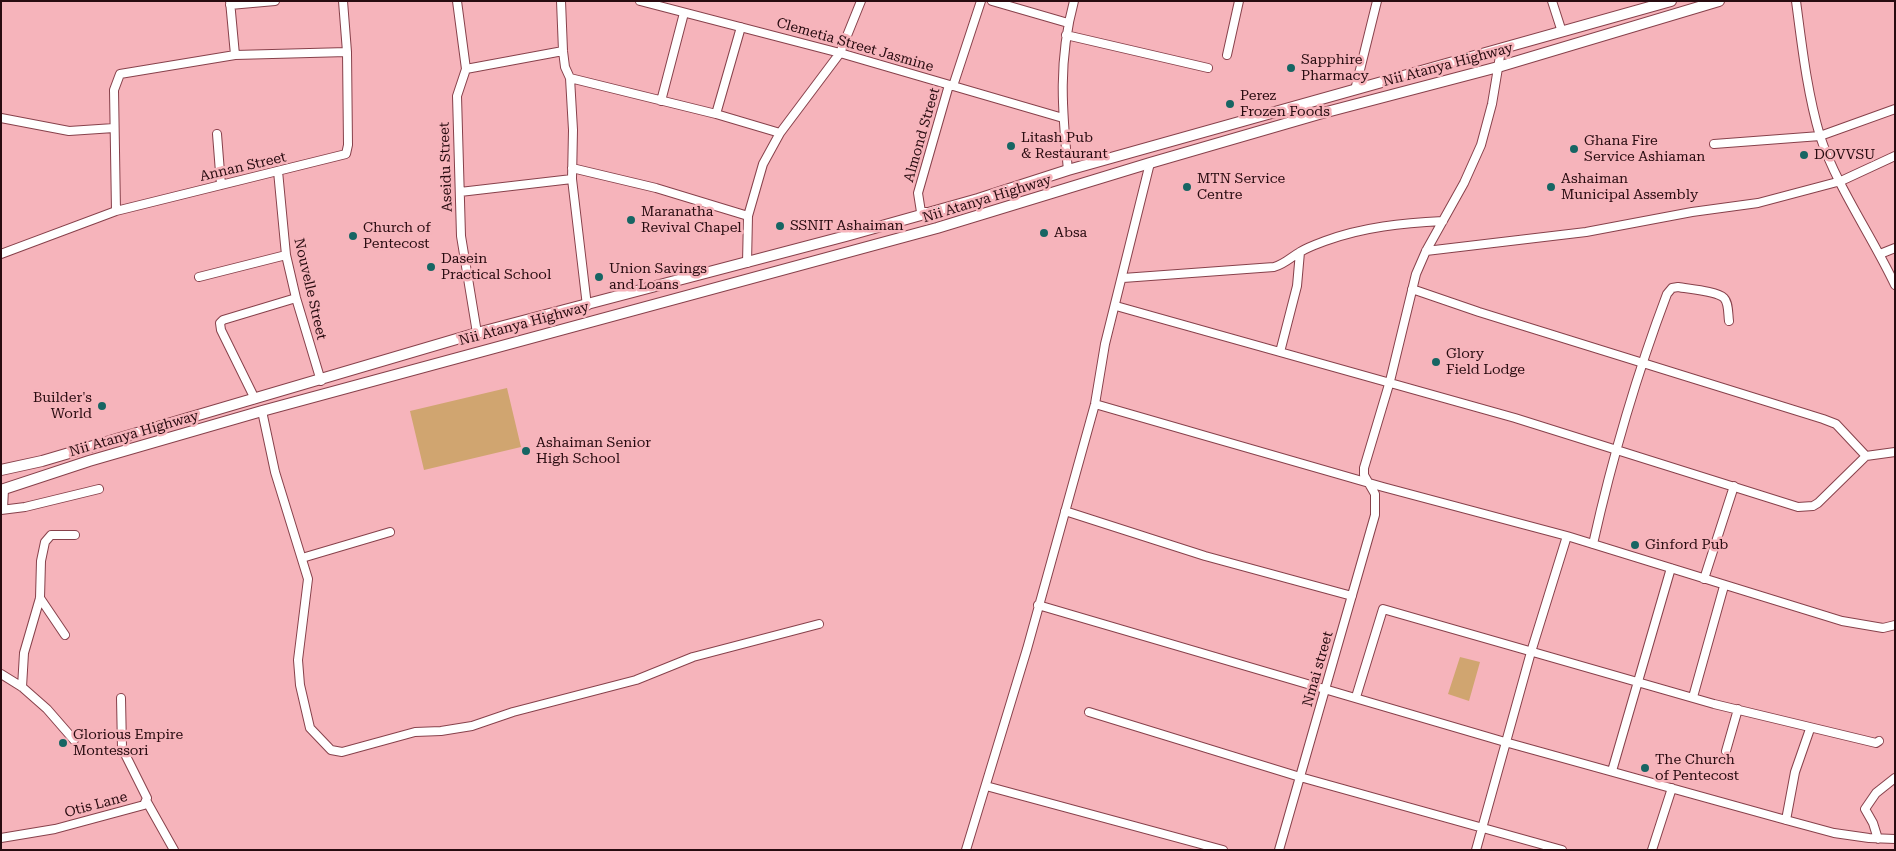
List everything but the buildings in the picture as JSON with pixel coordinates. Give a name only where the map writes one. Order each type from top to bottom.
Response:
[{"type":"main road","points":[[1,470],[42,461],[477,334],[831,240],[1068,170],[1671,1]]},
{"type":"main road","name":"Nii Atanya Highway","points":[[3,489],[89,461],[262,411],[573,326],[836,257],[1319,114],[1498,67],[1719,1]]},
{"type":"main road","points":[[831,240],[836,257]]},
{"type":"main road","points":[[570,310],[573,326]]},
{"type":"street","points":[[235,56],[230,3],[275,1]]},
{"type":"street","name":"Annan Street","points":[[1,254],[116,211],[346,154],[348,145],[347,52],[343,1]]},
{"type":"street","name":"Aseidu Street","points":[[456,1],[466,69],[457,96],[462,245],[477,334]]},
{"type":"street","points":[[561,1],[563,51],[565,67],[570,78],[574,130],[572,180],[587,306]]},
{"type":"street","name":"Clemetia Street Jasmine","points":[[640,1],[840,53],[1063,118]]},
{"type":"street","points":[[747,263],[748,216],[763,164],[780,133],[840,53],[861,1]]},
{"type":"street","points":[[951,85],[980,1]]},
{"type":"street","points":[[992,1],[1068,23]]},
{"type":"street","points":[[1068,170],[1061,70],[1068,23],[1074,1]]},
{"type":"street","points":[[1227,54],[1238,1]]},
{"type":"street","points":[[1355,90],[1377,1]]},
{"type":"street","points":[[1552,1],[1562,32]]},
{"type":"street","points":[[1796,1],[1807,77],[1820,136],[1895,285]]},
{"type":"street","points":[[661,100],[684,13]]},
{"type":"street","points":[[716,114],[741,27]]},
{"type":"street","points":[[1066,35],[1208,68]]},
{"type":"street","points":[[1368,483],[1364,468],[1390,381],[1412,289],[1426,251],[1464,183],[1480,145],[1492,104],[1501,50]]},
{"type":"street","points":[[466,69],[563,51]]},
{"type":"street","points":[[116,211],[114,90],[120,74],[235,56],[347,52]]},
{"type":"street","points":[[570,78],[716,114],[780,133]]},
{"type":"street","name":"Almond Street","points":[[930,212],[921,212],[918,193],[951,85]]},
{"type":"street","points":[[1714,144],[1820,136],[1895,109]]},
{"type":"street","points":[[1,118],[69,131],[114,128]]},
{"type":"street","points":[[217,134],[222,185]]},
{"type":"street","points":[[1426,251],[1586,232],[1758,203],[1841,181],[1895,156]]},
{"type":"street","points":[[966,850],[1095,404],[1105,344],[1116,306],[1150,163]]},
{"type":"street","points":[[572,168],[656,188],[748,216]]},
{"type":"street","name":"Nouvelle Street","points":[[278,171],[286,254],[296,298],[321,381]]},
{"type":"street","points":[[460,192],[572,180]]},
{"type":"street","points":[[1122,278],[1274,267],[1284,264],[1300,252],[1326,240],[1364,230],[1405,223],[1443,221]]},
{"type":"street","points":[[1880,254],[1895,248]]},
{"type":"street","points":[[1280,352],[1297,286],[1300,252]]},
{"type":"street","points":[[199,277],[286,254]]},
{"type":"street","points":[[1592,544],[1615,450],[1641,362],[1667,294],[1672,288],[1678,287],[1717,294],[1724,298],[1729,321]]},
{"type":"street","points":[[1412,289],[1479,312],[1823,418],[1836,424],[1866,456]]},
{"type":"street","points":[[254,399],[221,330],[220,323],[223,320],[296,298]]},
{"type":"street","points":[[1116,306],[1390,381],[1515,418],[1798,507],[1813,506],[1866,456],[1895,452]]},
{"type":"street","points":[[1095,404],[1368,483],[1567,536],[1724,586],[1850,622],[1882,628],[1895,625]]},
{"type":"street","points":[[262,411],[276,472],[309,585],[298,660],[300,685],[310,728],[331,750],[342,752],[415,732],[450,730],[472,726],[513,712],[636,680],[693,658],[819,624]]},
{"type":"street","name":"Nmai street","points":[[1279,850],[1375,515],[1375,494],[1368,483]]},
{"type":"street","points":[[1704,579],[1734,486]]},
{"type":"street","points":[[3,489],[2,510],[25,507],[99,489]]},
{"type":"street","points":[[1065,511],[1205,556],[1352,596]]},
{"type":"street","points":[[302,558],[390,532]]},
{"type":"street","points":[[22,687],[24,653],[40,598],[41,561],[45,542],[51,534],[75,535]]},
{"type":"street","points":[[1476,850],[1531,652],[1567,536]]},
{"type":"street","points":[[1612,771],[1671,568]]},
{"type":"street","points":[[1693,697],[1724,586]]},
{"type":"street","points":[[40,598],[65,636]]},
{"type":"street","points":[[1038,605],[1505,742],[1786,820],[1834,832],[1878,839],[1895,839]]},
{"type":"street","points":[[1356,697],[1383,609],[1638,683],[1738,708],[1810,729],[1876,743],[1880,741]]},
{"type":"street","points":[[1,674],[22,687],[47,709],[74,740]]},
{"type":"street","name":"Otis Lane","points":[[1,838],[55,829],[137,808],[147,802],[122,748],[121,698]]},
{"type":"street","points":[[1726,751],[1738,708]]},
{"type":"street","points":[[1089,712],[1300,777],[1483,826],[1562,850]]},
{"type":"street","points":[[1786,820],[1795,772],[1810,729]]},
{"type":"street","points":[[1878,839],[1873,823],[1865,809],[1876,793],[1895,778]]},
{"type":"street","points":[[986,786],[1223,850]]},
{"type":"street","points":[[1652,850],[1672,788]]},
{"type":"street","points":[[147,802],[174,850]]},
{"type":"shaded area","points":[[507,388],[521,447],[424,470],[410,411]]},
{"type":"shaded area","points":[[1460,657],[1480,662],[1469,701],[1448,694]]},
{"type":"place","name":"Sapphire Pharmacy","points":[[1291,68]]},
{"type":"place","name":"Perez Frozen Foods","points":[[1230,104]]},
{"type":"place","name":"Litash Pub & Restaurant","points":[[1011,146]]},
{"type":"place","name":"Ghana Fire Service Ashiaman","points":[[1574,149]]},
{"type":"place","name":"DOVVSU","points":[[1804,155]]},
{"type":"place","name":"MTN Service Centre","points":[[1187,187]]},
{"type":"place","name":"Ashaiman Municipal Assembly","points":[[1551,187]]},
{"type":"place","name":"Maranatha Revival Chapel","points":[[631,220]]},
{"type":"place","name":"SSNIT Ashaiman","points":[[780,226]]},
{"type":"place","name":"Absa","points":[[1044,233]]},
{"type":"place","name":"Church of Pentecost","points":[[353,236]]},
{"type":"place","name":"Dasein Practical School","points":[[431,267]]},
{"type":"place","name":"Union Savings and Loans","points":[[599,277]]},
{"type":"place","name":"Glory Field Lodge","points":[[1436,362]]},
{"type":"place","name":"Builder's World","points":[[102,406]]},
{"type":"place","name":"Ashaiman Senior High School","points":[[526,451]]},
{"type":"place","name":"Ginford Pub","points":[[1635,545]]},
{"type":"place","name":"Glorious Empire Montessori","points":[[63,743]]},
{"type":"place","name":"The Church of Pentecost","points":[[1645,768]]}]
